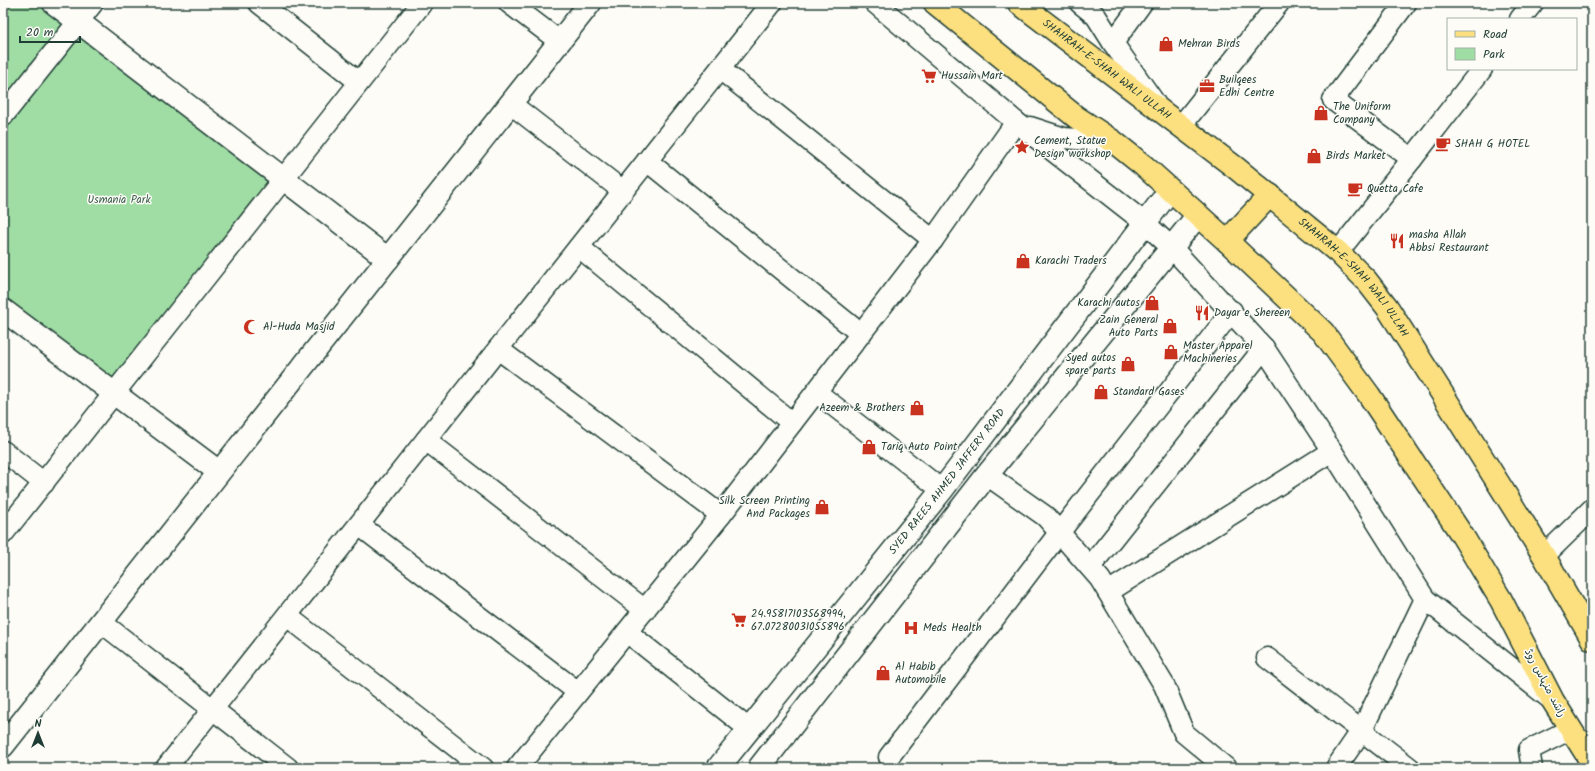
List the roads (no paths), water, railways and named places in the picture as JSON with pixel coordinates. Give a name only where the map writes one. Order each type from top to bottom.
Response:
[{"type":"main road","points":[[935,3],[1076,117],[1114,142],[1227,241],[1270,195]]},
{"type":"main road","name":"SHAHRAH-E-SHAH WALI ULLAH","points":[[1019,3],[1270,195],[1338,252],[1366,280],[1387,307],[1544,556],[1592,637]]},
{"type":"main road","name":"راشد منہاس روڈ","points":[[1227,241],[1323,332],[1390,426],[1462,535],[1502,600],[1553,701],[1592,763]]},
{"type":"street","points":[[54,3],[388,259]]},
{"type":"street","points":[[3,116],[93,3]]},
{"type":"street","points":[[259,3],[359,82]]},
{"type":"street","points":[[3,534],[116,394],[422,3]]},
{"type":"street","points":[[510,3],[560,42]]},
{"type":"street","points":[[3,746],[590,3]]},
{"type":"street","points":[[166,768],[772,3]]},
{"type":"street","points":[[875,3],[1016,122],[1145,223],[1172,248],[1232,311],[1264,348],[1332,451],[1425,599],[1553,701]]},
{"type":"street","points":[[1080,3],[1096,16],[1113,43],[1161,111]]},
{"type":"street","points":[[1113,43],[1142,3]]},
{"type":"street","points":[[1181,126],[1279,3]]},
{"type":"street","points":[[1406,3],[1333,100],[1412,159]]},
{"type":"street","points":[[1521,18],[1533,3]]},
{"type":"street","points":[[720,69],[933,240]]},
{"type":"street","points":[[1338,252],[1481,70]]},
{"type":"street","points":[[511,104],[623,191]]},
{"type":"street","points":[[1016,122],[1064,138],[1114,142]]},
{"type":"street","points":[[517,768],[721,515],[861,334],[933,240],[1016,122]]},
{"type":"street","points":[[647,161],[861,334]]},
{"type":"street","name":"SYED RAEES AHMED JAFFERY ROAD","points":[[718,768],[942,490],[1170,190]]},
{"type":"street","points":[[759,768],[987,475],[1198,215]]},
{"type":"street","points":[[579,247],[792,423]]},
{"type":"street","points":[[3,310],[219,472]]},
{"type":"street","points":[[889,757],[1059,533],[1232,311]]},
{"type":"street","points":[[1090,567],[1264,348]]},
{"type":"street","points":[[498,349],[721,515]]},
{"type":"street","points":[[816,392],[942,490]]},
{"type":"street","points":[[426,440],[645,610]]},
{"type":"street","points":[[3,451],[44,483]]},
{"type":"street","points":[[1108,592],[1332,451]]},
{"type":"street","points":[[987,475],[1045,516],[1100,579],[1164,685],[1184,733],[1226,768]]},
{"type":"street","points":[[1544,556],[1592,509]]},
{"type":"street","points":[[359,525],[578,692]]},
{"type":"street","points":[[1336,768],[1362,730],[1425,599]]},
{"type":"street","points":[[287,616],[483,768]]},
{"type":"street","points":[[101,622],[288,768]]},
{"type":"street","points":[[627,632],[749,729]]},
{"type":"street","points":[[1267,658],[1410,768]]},
{"type":"street","points":[[1532,768],[1529,750],[1571,729]]},
{"type":"place","name":"Mehran Birds","points":[[1166,44]]},
{"type":"place","name":"Hussain Mart","points":[[929,76]]},
{"type":"place","name":"Builqees Edhi Centre","points":[[1207,86]]},
{"type":"place","name":"The Uniform Company","points":[[1321,113]]},
{"type":"place","name":"SHAH G HOTEL","points":[[1443,144]]},
{"type":"place","name":"Cement, Statue Design workshop","points":[[1022,147]]},
{"type":"place","name":"Birds Market","points":[[1314,156]]},
{"type":"place","name":"Quetta Cafe","points":[[1355,189]]},
{"type":"place","name":"masha Allah Abbsi Restaurant","points":[[1397,241]]},
{"type":"place","name":"Karachi Traders","points":[[1023,261]]},
{"type":"place","name":"Karachi autos","points":[[1152,303]]},
{"type":"place","name":"Dayar e Shereen","points":[[1202,313]]},
{"type":"place","name":"Zain General Auto Parts","points":[[1170,326]]},
{"type":"place","name":"Al-Huda Masjid","points":[[251,327]]},
{"type":"place","name":"Master Apparel Machineries","points":[[1171,352]]},
{"type":"place","name":"Syed autos spare parts","points":[[1128,364]]},
{"type":"place","name":"Standard Gases","points":[[1101,392]]},
{"type":"place","name":"Azeem & Brothers","points":[[917,408]]},
{"type":"place","name":"Tariq Auto Point","points":[[869,447]]},
{"type":"place","name":"Silk Screen Printing And Packages","points":[[822,507]]},
{"type":"place","name":"24.95817103568994, 67.07280031055896","points":[[739,620]]},
{"type":"place","name":"Meds Health","points":[[911,628]]},
{"type":"place","name":"Al Habib Automobile","points":[[883,673]]},
{"type":"park label","name":"Usmania Park","points":[[119,200]]}]
